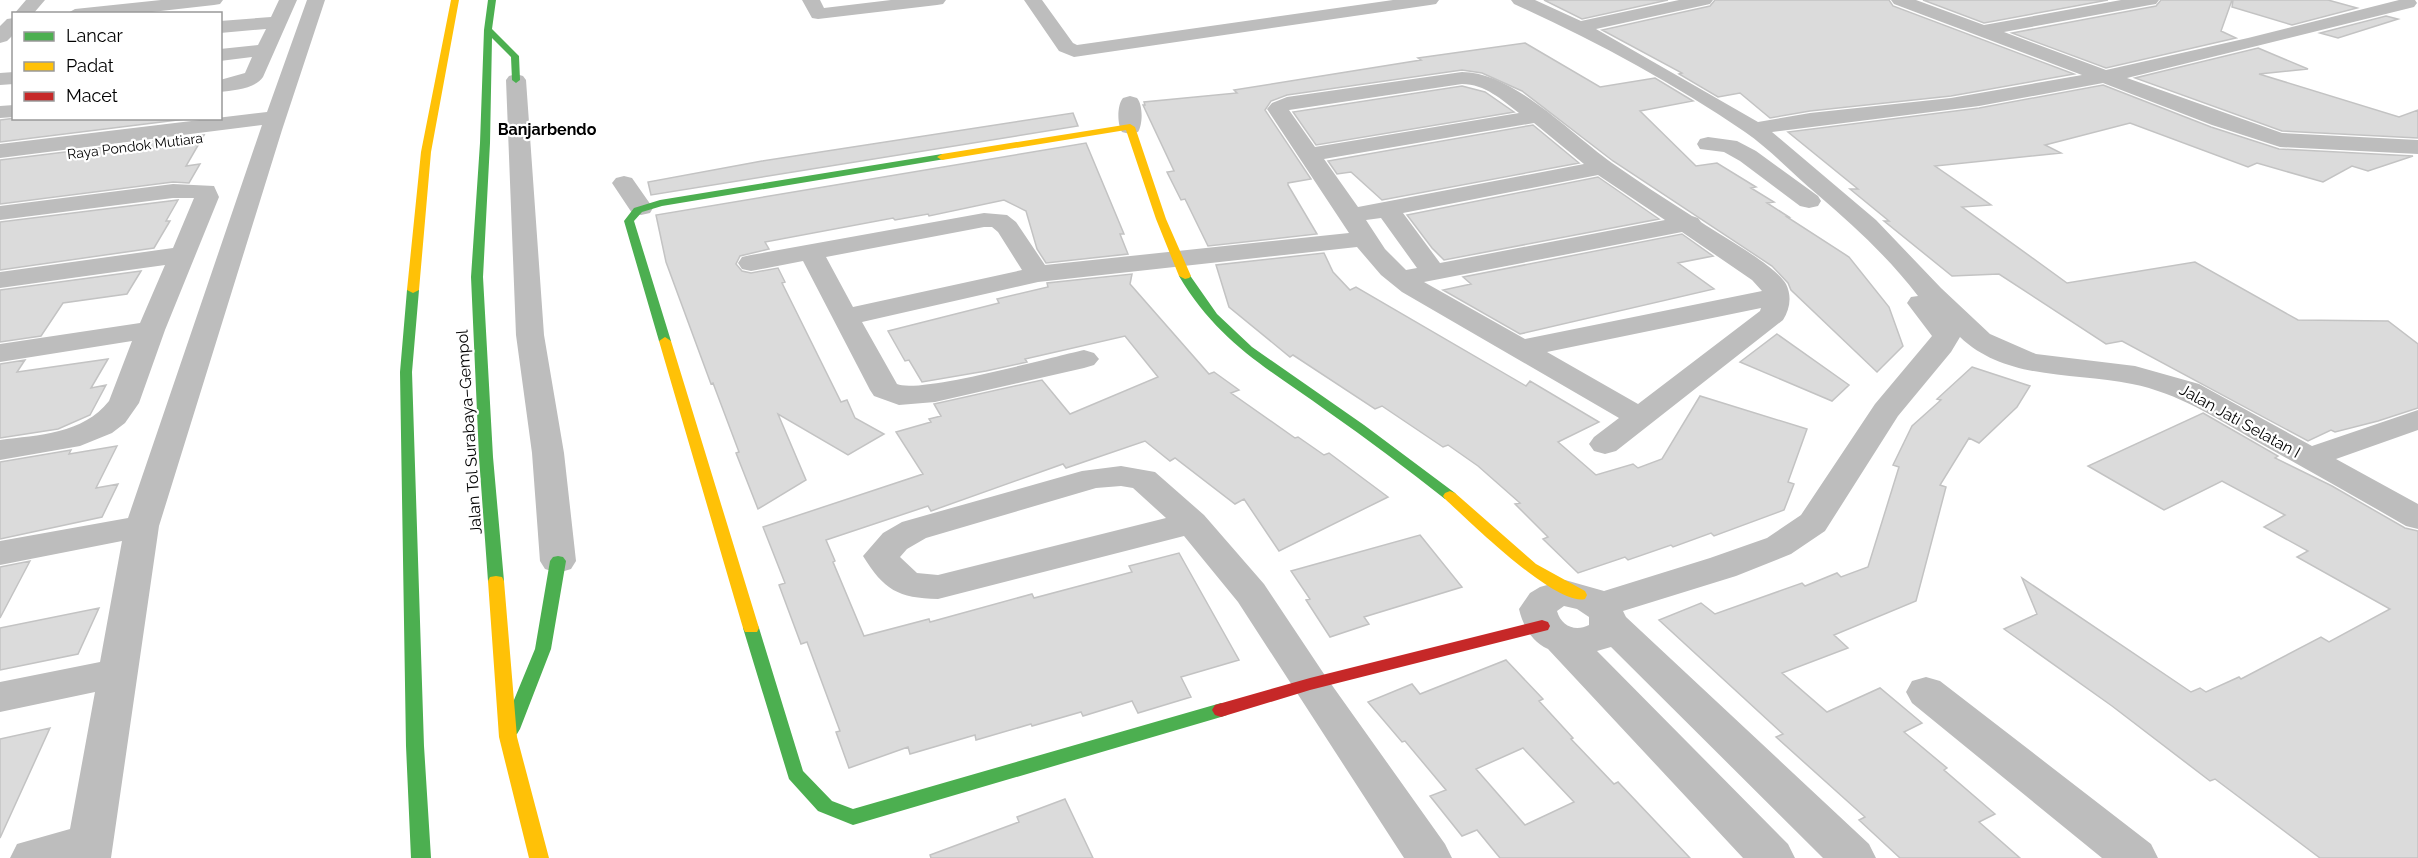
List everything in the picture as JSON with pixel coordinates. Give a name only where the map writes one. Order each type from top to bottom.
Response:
[{"type":"main road","points":[[421,858],[415,746],[406,372],[426,152],[455,0]]},
{"type":"main road","name":"Jalan Tol Surabaya–Gempol","points":[[492,0],[488,30],[485,143],[477,277],[486,457],[508,737],[538,858]]},
{"type":"main road","points":[[488,30],[515,56],[516,80]]},
{"type":"main road","points":[[1547,625],[1310,684],[854,817],[825,806],[795,774],[629,221],[631,216],[641,208],[1130,127],[1177,259],[1202,306],[1224,330],[1400,456],[1458,503],[1531,568],[1596,608]]},
{"type":"main road","points":[[508,737],[543,649],[558,561]]},
{"type":"street","points":[[25,12],[36,0]]},
{"type":"street","points":[[95,12],[214,0]]},
{"type":"street","points":[[222,86],[239,83],[253,77],[288,0]]},
{"type":"street","points":[[33,858],[89,851],[142,526],[273,123],[316,0]]},
{"type":"street","points":[[814,7],[937,0]]},
{"type":"street","points":[[1033,0],[1066,47],[1074,51],[1430,0]]},
{"type":"street","name":"Jalan Jati Selatan I","points":[[1520,0],[1580,27],[1669,75],[1755,129],[1867,225],[1954,317],[1980,340],[2016,358],[2034,363],[2135,375],[2188,390],[2418,518]]},
{"type":"street","points":[[1580,27],[1704,0]]},
{"type":"street","points":[[1900,0],[1981,32],[2280,140],[2418,147]]},
{"type":"street","points":[[1981,32],[2150,0]]},
{"type":"street","points":[[1755,129],[1977,101],[2108,78],[2261,42],[2408,3]]},
{"type":"street","points":[[222,27],[278,22]]},
{"type":"street","points":[[0,37],[12,23]]},
{"type":"street","points":[[222,55],[265,50]]},
{"type":"street","points":[[1605,444],[1641,418],[1701,368],[1773,314],[1777,296],[1773,285],[1689,223],[1602,167],[1538,116],[1495,86],[1474,78],[1280,105],[1278,109],[1379,260],[1400,279],[1421,295],[1641,418]]},
{"type":"street","points":[[516,80],[524,177],[530,335],[548,453],[558,561]]},
{"type":"street","points":[[1130,102],[1130,127]]},
{"type":"street","points":[[1308,155],[1538,116]]},
{"type":"street","name":"Raya Pondok Mutiara","points":[[0,151],[273,123]]},
{"type":"street","name":"Raya Pondok Mutiara","points":[[0,162],[273,123]]},
{"type":"street","points":[[1596,608],[1723,567],[1779,546],[1813,523],[1886,411],[1941,346],[1946,336],[1905,282],[1840,225],[1748,156],[1729,146],[1708,144]]},
{"type":"street","points":[[845,317],[1038,274],[1177,259],[1357,227],[1387,209],[1602,167]]},
{"type":"street","points":[[624,183],[641,208]]},
{"type":"street","points":[[0,213],[173,191],[206,191],[207,197],[181,255],[124,403],[116,417],[77,436],[0,450]]},
{"type":"street","points":[[1387,209],[1434,273]]},
{"type":"street","points":[[751,263],[967,221],[998,220],[1007,227],[1038,274]]},
{"type":"street","points":[[1400,279],[1689,223]]},
{"type":"street","points":[[811,252],[885,390],[899,396],[935,393],[1084,359]]},
{"type":"street","points":[[0,280],[181,255]]},
{"type":"street","points":[[1519,349],[1777,296]]},
{"type":"street","points":[[0,353],[151,330]]},
{"type":"street","points":[[2308,458],[2418,419]]},
{"type":"street","points":[[1192,523],[938,587],[913,586],[891,573],[881,556],[895,541],[914,530],[1094,478],[1121,476],[1143,479],[1192,523],[1251,592],[1310,684],[1429,858]]},
{"type":"street","points":[[0,553],[142,526]]},
{"type":"street","points":[[1531,568],[1547,625],[1772,858]]},
{"type":"street","points":[[1547,625],[1543,601],[1552,596],[1565,593],[1596,608],[1853,858]]},
{"type":"street","points":[[1547,625],[1588,642],[1607,632],[1596,608]]},
{"type":"street","points":[[0,697],[120,672]]},
{"type":"street","points":[[1926,692],[2135,858]]},
{"type":"building","points":[[1544,0],[1668,0],[1582,19]]},
{"type":"building","points":[[1715,0],[1889,0],[1893,6],[2074,74],[1951,96],[1810,111],[1770,118],[1740,93],[1718,97],[1679,74],[1682,73],[1602,30],[1710,6]]},
{"type":"building","points":[[1923,0],[2108,0],[1984,23]]},
{"type":"building","points":[[2161,0],[2232,0],[2221,31],[2236,38],[2106,68],[2012,33],[2156,6]]},
{"type":"building","points":[[2233,0],[2328,0],[2357,8],[2292,25],[2232,7]]},
{"type":"building","points":[[2386,16],[2398,19],[2338,38],[2320,33]]},
{"type":"building","points":[[1525,43],[1600,87],[1655,78],[1693,101],[1640,111],[1696,166],[1717,163],[1756,187],[1751,188],[1774,202],[1767,203],[1849,257],[1889,307],[1903,346],[1877,372],[1791,290],[1788,283],[1772,266],[1613,161],[1522,91],[1482,73],[1462,70],[1287,95],[1271,101],[1265,110],[1311,179],[1288,183],[1288,185],[1317,234],[1208,246],[1185,199],[1181,200],[1167,172],[1174,171],[1143,105],[1145,105],[1144,102],[1237,93],[1234,90],[1421,60],[1418,58]]},
{"type":"building","points":[[2258,48],[2308,69],[2259,74],[2399,117],[2418,110],[2418,138],[2282,131],[2135,78]]},
{"type":"building","points":[[2103,85],[2211,127],[2279,149],[2413,156],[2368,171],[2352,166],[2323,182],[2257,163],[2248,167],[2130,123],[2045,145],[2061,153],[1935,166],[1991,205],[1962,207],[2067,283],[2195,262],[2298,320],[2388,321],[2418,344],[2418,408],[2335,432],[2331,430],[2308,441],[2122,341],[2106,344],[1999,274],[1952,276],[1884,221],[1889,221],[1850,189],[1858,189],[1788,132],[1979,108]]},
{"type":"building","points":[[1462,86],[1485,92],[1514,112],[1316,145],[1293,112]]},
{"type":"building","points":[[1073,113],[1078,126],[651,195],[648,182],[762,161]]},
{"type":"building","points":[[12,118],[178,120],[0,142],[0,120]]},
{"type":"building","points":[[1533,125],[1579,163],[1382,200],[1351,172],[1337,174],[1328,161]]},
{"type":"building","points":[[204,135],[186,166],[200,164],[189,183],[173,182],[0,204],[0,160]]},
{"type":"building","points":[[1086,143],[1124,234],[1120,234],[1128,254],[1046,263],[1037,249],[1026,211],[1004,200],[929,216],[928,214],[895,220],[893,218],[765,242],[769,249],[740,256],[736,264],[742,271],[751,273],[778,268],[785,282],[782,283],[841,402],[847,400],[855,418],[884,434],[848,455],[778,414],[806,480],[758,509],[736,453],[739,452],[666,262],[656,215]]},
{"type":"building","points":[[1598,177],[1659,219],[1444,260],[1407,215]]},
{"type":"building","points":[[178,200],[166,221],[170,221],[154,248],[0,270],[0,222]]},
{"type":"building","points":[[1682,234],[1713,256],[1678,263],[1714,289],[1520,334],[1443,290],[1471,284],[1463,277]]},
{"type":"building","points":[[1324,253],[1333,272],[1350,290],[1356,287],[1526,386],[1530,381],[1599,422],[1558,442],[1596,475],[1633,464],[1638,468],[1662,459],[1700,396],[1807,429],[1788,482],[1794,484],[1784,510],[1714,536],[1711,533],[1673,547],[1671,545],[1628,560],[1625,557],[1578,573],[1543,539],[1548,537],[1515,504],[1520,503],[1478,466],[1448,445],[1443,447],[1382,406],[1375,409],[1293,355],[1290,357],[1229,307],[1216,265]]},
{"type":"building","points":[[141,271],[127,294],[63,303],[41,336],[0,342],[0,290]]},
{"type":"building","points":[[1132,274],[1130,284],[1209,374],[1214,372],[1239,390],[1231,393],[1295,438],[1298,437],[1324,455],[1329,453],[1388,497],[1279,551],[1244,499],[1235,504],[1175,458],[1170,461],[1145,441],[1066,468],[1063,464],[931,511],[928,506],[826,540],[864,636],[929,619],[930,622],[1032,594],[1034,598],[1132,572],[1129,566],[1179,553],[1239,660],[1181,677],[1191,697],[1138,713],[1132,701],[1083,716],[1081,712],[976,740],[975,735],[910,754],[908,747],[849,768],[836,732],[840,731],[807,642],[801,644],[779,585],[785,583],[763,527],[923,474],[896,432],[931,422],[929,419],[941,416],[934,404],[1042,380],[1070,414],[1158,377],[1125,336],[1025,359],[1027,362],[922,382],[909,360],[905,361],[888,331],[999,303],[997,299],[1048,287],[1047,283]]},
{"type":"building","points":[[1777,334],[1849,385],[1832,401],[1740,362]]},
{"type":"building","points":[[108,359],[91,388],[106,385],[90,415],[58,429],[0,438],[0,364],[25,360],[17,372]]},
{"type":"building","points":[[1972,367],[2030,386],[2017,407],[1979,443],[1969,438],[1940,485],[1946,487],[1916,601],[1834,635],[1848,648],[1782,673],[1827,712],[1880,688],[1922,723],[1904,732],[1947,768],[1944,770],[1995,814],[1979,822],[2020,858],[1900,858],[1859,820],[1865,817],[1776,737],[1783,734],[1659,620],[1701,603],[1715,614],[1802,583],[1805,586],[1837,573],[1841,577],[1868,567],[1899,467],[1893,465],[1912,426]]},
{"type":"building","points":[[2203,413],[2278,456],[2275,458],[2332,486],[2405,528],[2418,531],[2418,858],[2320,858],[2215,779],[2210,781],[2112,706],[2004,629],[2037,614],[2022,578],[2191,692],[2200,688],[2206,692],[2239,677],[2241,679],[2321,637],[2329,642],[2390,609],[2297,557],[2308,551],[2264,527],[2285,515],[2222,481],[2164,510],[2088,466]]},
{"type":"building","points":[[117,446],[96,488],[118,484],[102,517],[0,539],[0,462],[71,450],[69,454]]},
{"type":"building","points":[[1420,535],[1462,587],[1364,617],[1369,624],[1330,637],[1306,600],[1310,599],[1291,571]]},
{"type":"building","points":[[30,561],[0,618],[0,567]]},
{"type":"building","points":[[99,608],[78,654],[0,670],[0,628]]},
{"type":"building","points":[[1506,660],[1543,699],[1539,701],[1573,738],[1571,739],[1614,784],[1618,782],[1690,858],[1500,858],[1477,830],[1462,836],[1430,796],[1446,790],[1405,741],[1402,742],[1368,702],[1412,684],[1420,694]],"holes":[[[1523,748],[1574,802],[1525,825],[1476,769]]]},
{"type":"building","points":[[50,728],[0,838],[0,739]]},
{"type":"building","points":[[1065,799],[1093,858],[931,858],[930,855],[1019,822],[1017,817]]},
{"type":"traffic: fast","points":[[492,0],[488,30],[485,143],[477,277],[486,457],[496,581]]},
{"type":"traffic: fast","points":[[488,30],[515,56],[516,80]]},
{"type":"traffic: fast","points":[[665,341],[629,221],[638,210],[660,203],[942,157]]},
{"type":"traffic: fast","points":[[1185,276],[1213,317],[1248,350],[1360,428],[1450,496]]},
{"type":"traffic: fast","points":[[413,290],[406,372],[415,746],[421,858]]},
{"type":"traffic: fast","points":[[511,729],[543,649],[558,561]]},
{"type":"traffic: fast","points":[[751,628],[795,774],[825,806],[853,817],[1221,710]]},
{"type":"traffic: slow","points":[[413,290],[426,152],[455,0]]},
{"type":"traffic: slow","points":[[942,157],[1130,127],[1161,219],[1185,276]]},
{"type":"traffic: slow","points":[[665,341],[751,628]]},
{"type":"traffic: slow","points":[[1450,496],[1531,568],[1579,595]]},
{"type":"traffic: slow","points":[[496,581],[508,737],[539,858]]},
{"type":"traffic: jam","points":[[1221,710],[1310,684],[1542,626]]},
{"type":"district","name":"Banjarbendo","points":[[547,129]]}]
